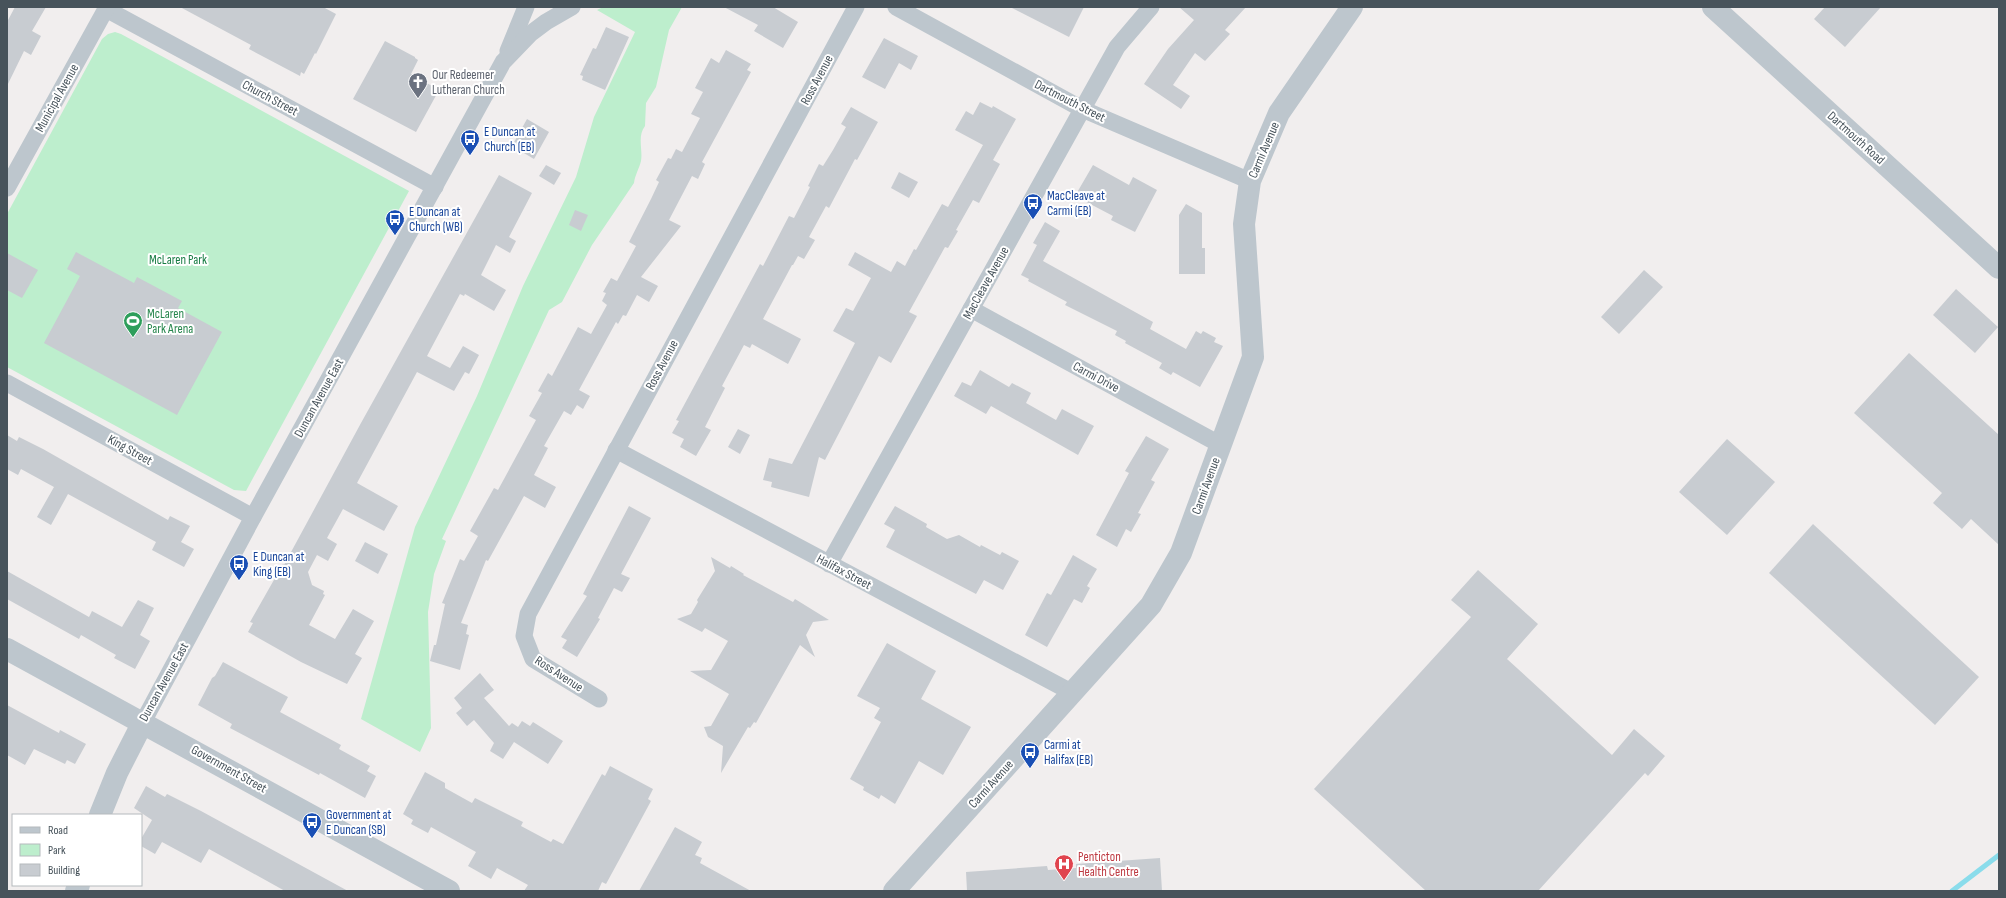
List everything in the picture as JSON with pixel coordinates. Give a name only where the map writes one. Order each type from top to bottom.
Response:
[{"type":"street","points":[[503,62],[526,7]]},
{"type":"street","name":"Duncan Avenue East","points":[[100,814],[117,773],[143,722],[253,517],[503,62],[530,34],[546,22],[572,7]]},
{"type":"street","name":"Ross Avenue","points":[[599,699],[533,659],[524,636],[528,614],[856,7]]},
{"type":"street","name":"Dartmouth Street","points":[[896,7],[1082,109],[1250,181]]},
{"type":"street","name":"MacCleave Avenue","points":[[829,564],[1117,47],[1151,7]]},
{"type":"street","name":"Carmi Avenue","points":[[894,891],[1151,606],[1182,553],[1253,357],[1244,224],[1250,181],[1279,113],[1352,7]]},
{"type":"street","name":"Dartmouth Road","points":[[1713,7],[1999,268]]},
{"type":"street","name":"Church Street","points":[[107,8],[435,187]]},
{"type":"street","name":"Municipal Avenue","points":[[7,188],[107,8]]},
{"type":"street","name":"Carmi Drive","points":[[971,309],[1221,444]]},
{"type":"street","name":"King Street","points":[[7,383],[253,517]]},
{"type":"street","name":"Halifax Street","points":[[616,450],[1073,693]]},
{"type":"street","name":"Government Street","points":[[7,649],[143,722],[449,891]]},
{"type":"green space","points":[[603,7],[682,7],[669,30],[656,87],[646,103],[645,126],[641,134],[641,161],[634,183],[592,245],[562,302],[549,310],[442,539],[446,541],[434,574],[428,612],[431,728],[420,752],[361,719],[415,527],[477,396],[523,286],[576,177],[594,117],[635,32],[597,10]]},
{"type":"green space","name":"McLaren Park","points":[[115,32],[409,191],[246,491],[234,490],[7,367],[7,214],[102,39],[108,34]]},
{"type":"building","points":[[15,7],[46,7],[32,31],[41,36],[31,55],[24,51],[7,86],[7,22]]},
{"type":"building","points":[[180,7],[323,7],[336,14],[316,54],[315,53],[304,74],[301,72],[300,76],[249,49],[251,45]]},
{"type":"building","points":[[724,7],[773,7],[798,22],[783,48],[754,31],[758,25]]},
{"type":"building","points":[[1010,7],[1084,7],[1069,37]]},
{"type":"building","points":[[1179,7],[1246,7],[1225,30],[1230,34],[1205,61],[1195,53],[1173,85],[1190,96],[1181,109],[1144,84],[1168,49],[1194,20]]},
{"type":"building","points":[[1825,7],[1881,7],[1845,47],[1814,19]]},
{"type":"building","points":[[606,27],[629,37],[605,90],[582,80],[583,76],[580,75],[593,48],[596,49]]},
{"type":"building","points":[[884,38],[918,56],[911,70],[899,63],[885,89],[862,77]]},
{"type":"building","points":[[385,41],[415,57],[418,60],[411,74],[439,90],[416,132],[353,99]]},
{"type":"building","points":[[726,50],[751,64],[747,70],[751,72],[702,162],[705,164],[698,179],[692,176],[669,220],[681,226],[641,277],[658,286],[649,302],[637,295],[626,316],[623,315],[618,324],[616,322],[579,390],[590,396],[583,409],[577,405],[571,415],[564,411],[544,446],[548,448],[534,475],[556,487],[545,508],[524,496],[488,561],[486,560],[461,623],[468,625],[466,634],[469,635],[460,670],[430,661],[434,645],[436,645],[445,604],[442,603],[460,559],[464,561],[478,536],[470,531],[494,488],[498,490],[536,420],[529,416],[542,393],[538,391],[548,373],[552,376],[578,327],[591,334],[607,305],[602,301],[606,293],[603,292],[611,278],[617,281],[636,246],[629,242],[659,182],[656,180],[668,158],[671,159],[676,149],[682,152],[700,118],[691,114],[703,92],[695,88],[711,58],[719,63]]},
{"type":"building","points":[[980,102],[992,108],[993,106],[1016,119],[993,160],[1000,164],[979,203],[973,200],[956,230],[958,231],[948,248],[945,247],[909,312],[917,316],[891,363],[879,356],[825,460],[819,457],[809,497],[771,487],[772,482],[763,480],[769,458],[792,464],[855,343],[833,331],[846,308],[853,311],[871,278],[848,265],[855,252],[891,272],[897,261],[905,266],[914,249],[916,250],[942,204],[948,207],[983,145],[955,130],[966,111],[973,115]]},
{"type":"building","points":[[851,107],[878,122],[857,160],[855,159],[829,208],[826,206],[809,237],[815,240],[804,259],[798,256],[763,319],[801,339],[788,364],[752,344],[750,348],[744,345],[722,386],[725,388],[705,427],[711,430],[696,456],[680,447],[684,439],[672,433],[679,421],[676,420],[760,264],[763,266],[789,216],[794,218],[810,187],[808,186],[819,164],[823,166],[846,127],[841,124]]},
{"type":"building","points":[[527,119],[549,132],[534,159],[512,146]]},
{"type":"building","points":[[546,165],[561,173],[554,185],[539,176]]},
{"type":"building","points":[[1093,165],[1129,185],[1133,177],[1157,190],[1135,232],[1111,220],[1113,216],[1075,196]]},
{"type":"building","points":[[899,172],[918,182],[909,198],[891,188]]},
{"type":"building","points":[[499,175],[532,193],[509,237],[516,241],[510,253],[496,245],[481,275],[506,290],[494,311],[465,294],[464,296],[460,294],[427,356],[450,368],[463,346],[479,355],[469,374],[465,372],[454,391],[417,372],[357,483],[398,506],[384,531],[343,509],[327,538],[337,544],[328,561],[317,555],[308,572],[312,585],[324,591],[323,594],[325,595],[309,625],[335,639],[353,609],[374,621],[355,654],[362,658],[347,684],[301,662],[248,632],[253,623],[250,622],[283,564],[284,565]]},
{"type":"building","points":[[1186,204],[1202,213],[1202,248],[1205,248],[1205,274],[1179,274],[1179,215]]},
{"type":"building","points":[[575,210],[588,215],[581,231],[569,225]]},
{"type":"building","points":[[1045,222],[1060,231],[1043,261],[1153,322],[1150,329],[1186,349],[1196,331],[1201,334],[1203,331],[1216,338],[1214,342],[1223,346],[1200,387],[1173,372],[1171,375],[1159,368],[1162,363],[1125,343],[1126,341],[1115,335],[1117,331],[1065,305],[1067,302],[1028,281],[1029,279],[1021,275],[1037,245],[1033,243]]},
{"type":"building","name":"McLaren Park Arena","points":[[76,252],[134,283],[137,277],[182,301],[178,308],[222,332],[177,415],[44,343],[80,276],[67,269]]},
{"type":"building","points":[[7,253],[38,270],[22,298],[7,290]]},
{"type":"building","points":[[1644,270],[1663,287],[1619,334],[1601,317]]},
{"type":"building","points":[[1956,289],[1998,327],[1975,353],[1933,315]]},
{"type":"building","points":[[1909,353],[1999,435],[1999,545],[1971,519],[1962,529],[1933,503],[1942,493],[1854,413]]},
{"type":"building","points":[[980,370],[1009,387],[1012,383],[1031,393],[1026,403],[1056,420],[1062,409],[1094,426],[1078,455],[991,406],[986,414],[954,396],[962,382],[971,386]]},
{"type":"building","points":[[738,429],[750,435],[740,454],[728,447]]},
{"type":"building","points":[[7,435],[17,441],[19,437],[43,449],[168,520],[170,516],[190,526],[181,542],[194,549],[184,567],[152,550],[156,542],[68,494],[51,525],[37,517],[54,487],[21,469],[18,475],[7,469]]},
{"type":"building","points":[[1146,436],[1169,449],[1151,480],[1155,482],[1138,513],[1141,514],[1131,532],[1126,529],[1117,547],[1096,535],[1129,473],[1125,471]]},
{"type":"building","points":[[1727,439],[1775,482],[1727,535],[1679,492]]},
{"type":"building","points":[[629,506],[651,518],[621,574],[630,578],[622,592],[614,588],[598,618],[600,619],[577,657],[562,648],[567,640],[561,637],[587,596],[583,594]]},
{"type":"building","points":[[895,506],[927,524],[926,527],[947,539],[959,535],[980,547],[981,545],[1000,555],[1002,552],[1019,561],[1003,590],[984,580],[976,594],[886,547],[895,530],[884,524]]},
{"type":"building","points":[[1813,524],[1979,677],[1935,725],[1769,573]]},
{"type":"building","points":[[365,542],[388,554],[378,574],[355,561]]},
{"type":"building","points":[[1073,555],[1097,569],[1087,586],[1090,588],[1082,603],[1074,599],[1047,647],[1025,635],[1047,593],[1051,595]]},
{"type":"building","points":[[711,557],[730,568],[731,566],[744,574],[743,575],[793,602],[795,599],[829,620],[813,622],[806,635],[815,657],[800,645],[756,723],[754,722],[750,728],[748,727],[721,773],[723,746],[708,737],[704,727],[711,726],[729,694],[690,671],[711,670],[728,641],[705,628],[702,632],[677,619],[691,614],[698,602],[697,600],[715,571]]},
{"type":"building","points":[[1478,570],[1538,624],[1507,659],[1612,755],[1634,729],[1665,756],[1648,776],[1645,773],[1538,891],[1426,891],[1314,789],[1471,617],[1451,600]]},
{"type":"building","points":[[7,571],[89,617],[92,611],[122,627],[138,600],[154,608],[140,635],[150,641],[135,669],[114,658],[116,655],[81,635],[79,639],[7,599]]},
{"type":"building","points":[[887,643],[936,671],[921,699],[971,727],[943,775],[919,761],[895,804],[881,795],[879,799],[863,790],[864,787],[850,779],[881,722],[874,718],[880,708],[857,696]]},
{"type":"building","points":[[223,662],[288,697],[280,712],[341,745],[339,749],[370,766],[367,771],[376,776],[365,798],[320,773],[319,775],[230,728],[232,724],[198,705],[212,678],[215,676]]},
{"type":"building","points":[[480,673],[494,690],[484,698],[509,726],[512,723],[518,727],[522,721],[530,726],[533,722],[563,741],[548,764],[514,742],[503,759],[490,751],[494,743],[474,720],[467,726],[456,713],[462,708],[454,698]]},
{"type":"building","points":[[7,705],[59,733],[60,730],[86,744],[75,764],[67,760],[65,764],[34,749],[25,765],[7,755]]},
{"type":"building","points":[[610,766],[653,789],[648,799],[651,801],[606,884],[602,882],[598,891],[524,891],[528,885],[497,868],[491,879],[468,866],[476,852],[431,827],[428,833],[411,824],[413,820],[403,814],[425,772],[445,783],[445,788],[472,803],[475,798],[523,822],[521,826],[551,842],[553,839],[563,844],[602,774],[605,776]]},
{"type":"building","points":[[146,786],[165,797],[167,794],[348,891],[285,891],[209,849],[201,863],[162,842],[155,854],[142,847],[142,837],[152,820],[134,808]]},
{"type":"building","points":[[675,827],[702,842],[695,855],[702,858],[700,863],[751,891],[639,891]]},
{"type":"building","name":"Penticton Health Centre","points":[[1160,858],[1162,891],[967,891],[966,872],[1047,866],[1048,870],[1076,868],[1076,864]]},
{"type":"waterway","points":[[1952,891],[1999,855]]},
{"type":"place","name":"Our Redeemer Lutheran Church","points":[[418,99]]},
{"type":"place","name":"E Duncan at Church (EB)","points":[[470,156]]},
{"type":"place","name":"MacCleave at Carmi (EB)","points":[[1033,220]]},
{"type":"place","name":"E Duncan at Church (WB)","points":[[395,236]]},
{"type":"place","name":"McLaren Park Arena","points":[[133,338]]},
{"type":"place","name":"E Duncan at King (EB)","points":[[239,581]]},
{"type":"place","name":"Carmi at Halifax (EB)","points":[[1030,769]]},
{"type":"place","name":"Government at E Duncan (SB)","points":[[312,839]]},
{"type":"place","name":"Penticton Health Centre","points":[[1064,881]]}]
